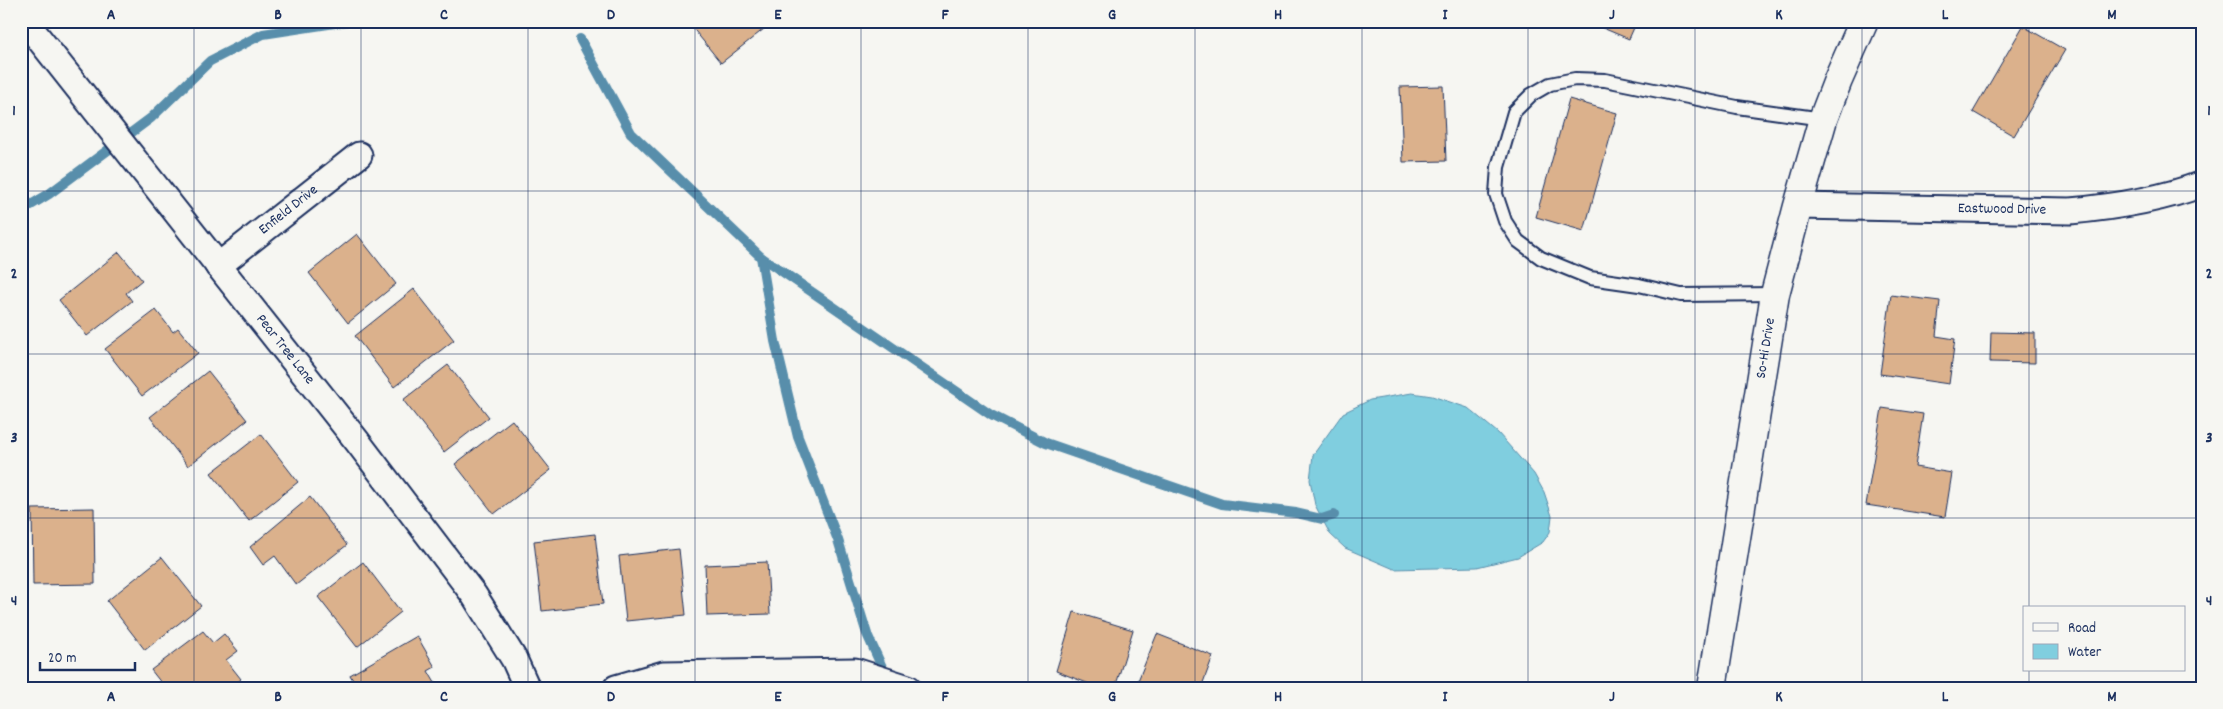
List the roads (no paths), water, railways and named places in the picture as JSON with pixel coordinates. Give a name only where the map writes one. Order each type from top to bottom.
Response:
[{"type":"street","name":"Pear Tree Lane","points":[[26,21],[362,448],[474,596],[514,659],[527,688]]},
{"type":"street","name":"So-Hi Drive","points":[[1712,688],[1775,294],[1798,206],[1824,119],[1838,80],[1864,21]]},
{"type":"street","name":"Enfield Drive","points":[[218,266],[359,155]]},
{"type":"street","name":"Eastwood Drive","points":[[1798,206],[2070,212],[2109,208],[2143,201],[2202,184]]},
{"type":"street","points":[[616,688],[664,674],[855,671],[908,688]]},
{"type":"lane","points":[[1775,294],[1681,295],[1639,285],[1590,278],[1541,258],[1518,241],[1505,222],[1496,194],[1498,167],[1514,112],[1531,95],[1550,84],[1575,79],[1605,80],[1737,107],[1824,119]]},
{"type":"water","points":[[1412,393],[1432,396],[1468,408],[1498,433],[1534,474],[1544,492],[1552,516],[1550,532],[1543,542],[1518,557],[1477,567],[1394,569],[1345,548],[1330,534],[1315,505],[1310,480],[1313,455],[1343,413],[1370,400]]},
{"type":"waterway","points":[[21,211],[49,194],[151,118],[210,61],[263,34],[348,21]]},
{"type":"waterway","points":[[580,39],[631,133],[761,257],[991,415],[1046,443],[1222,504],[1296,513],[1322,519],[1334,515]]},
{"type":"waterway","points":[[761,257],[775,341],[798,437],[838,540],[867,634],[887,678]]}]
